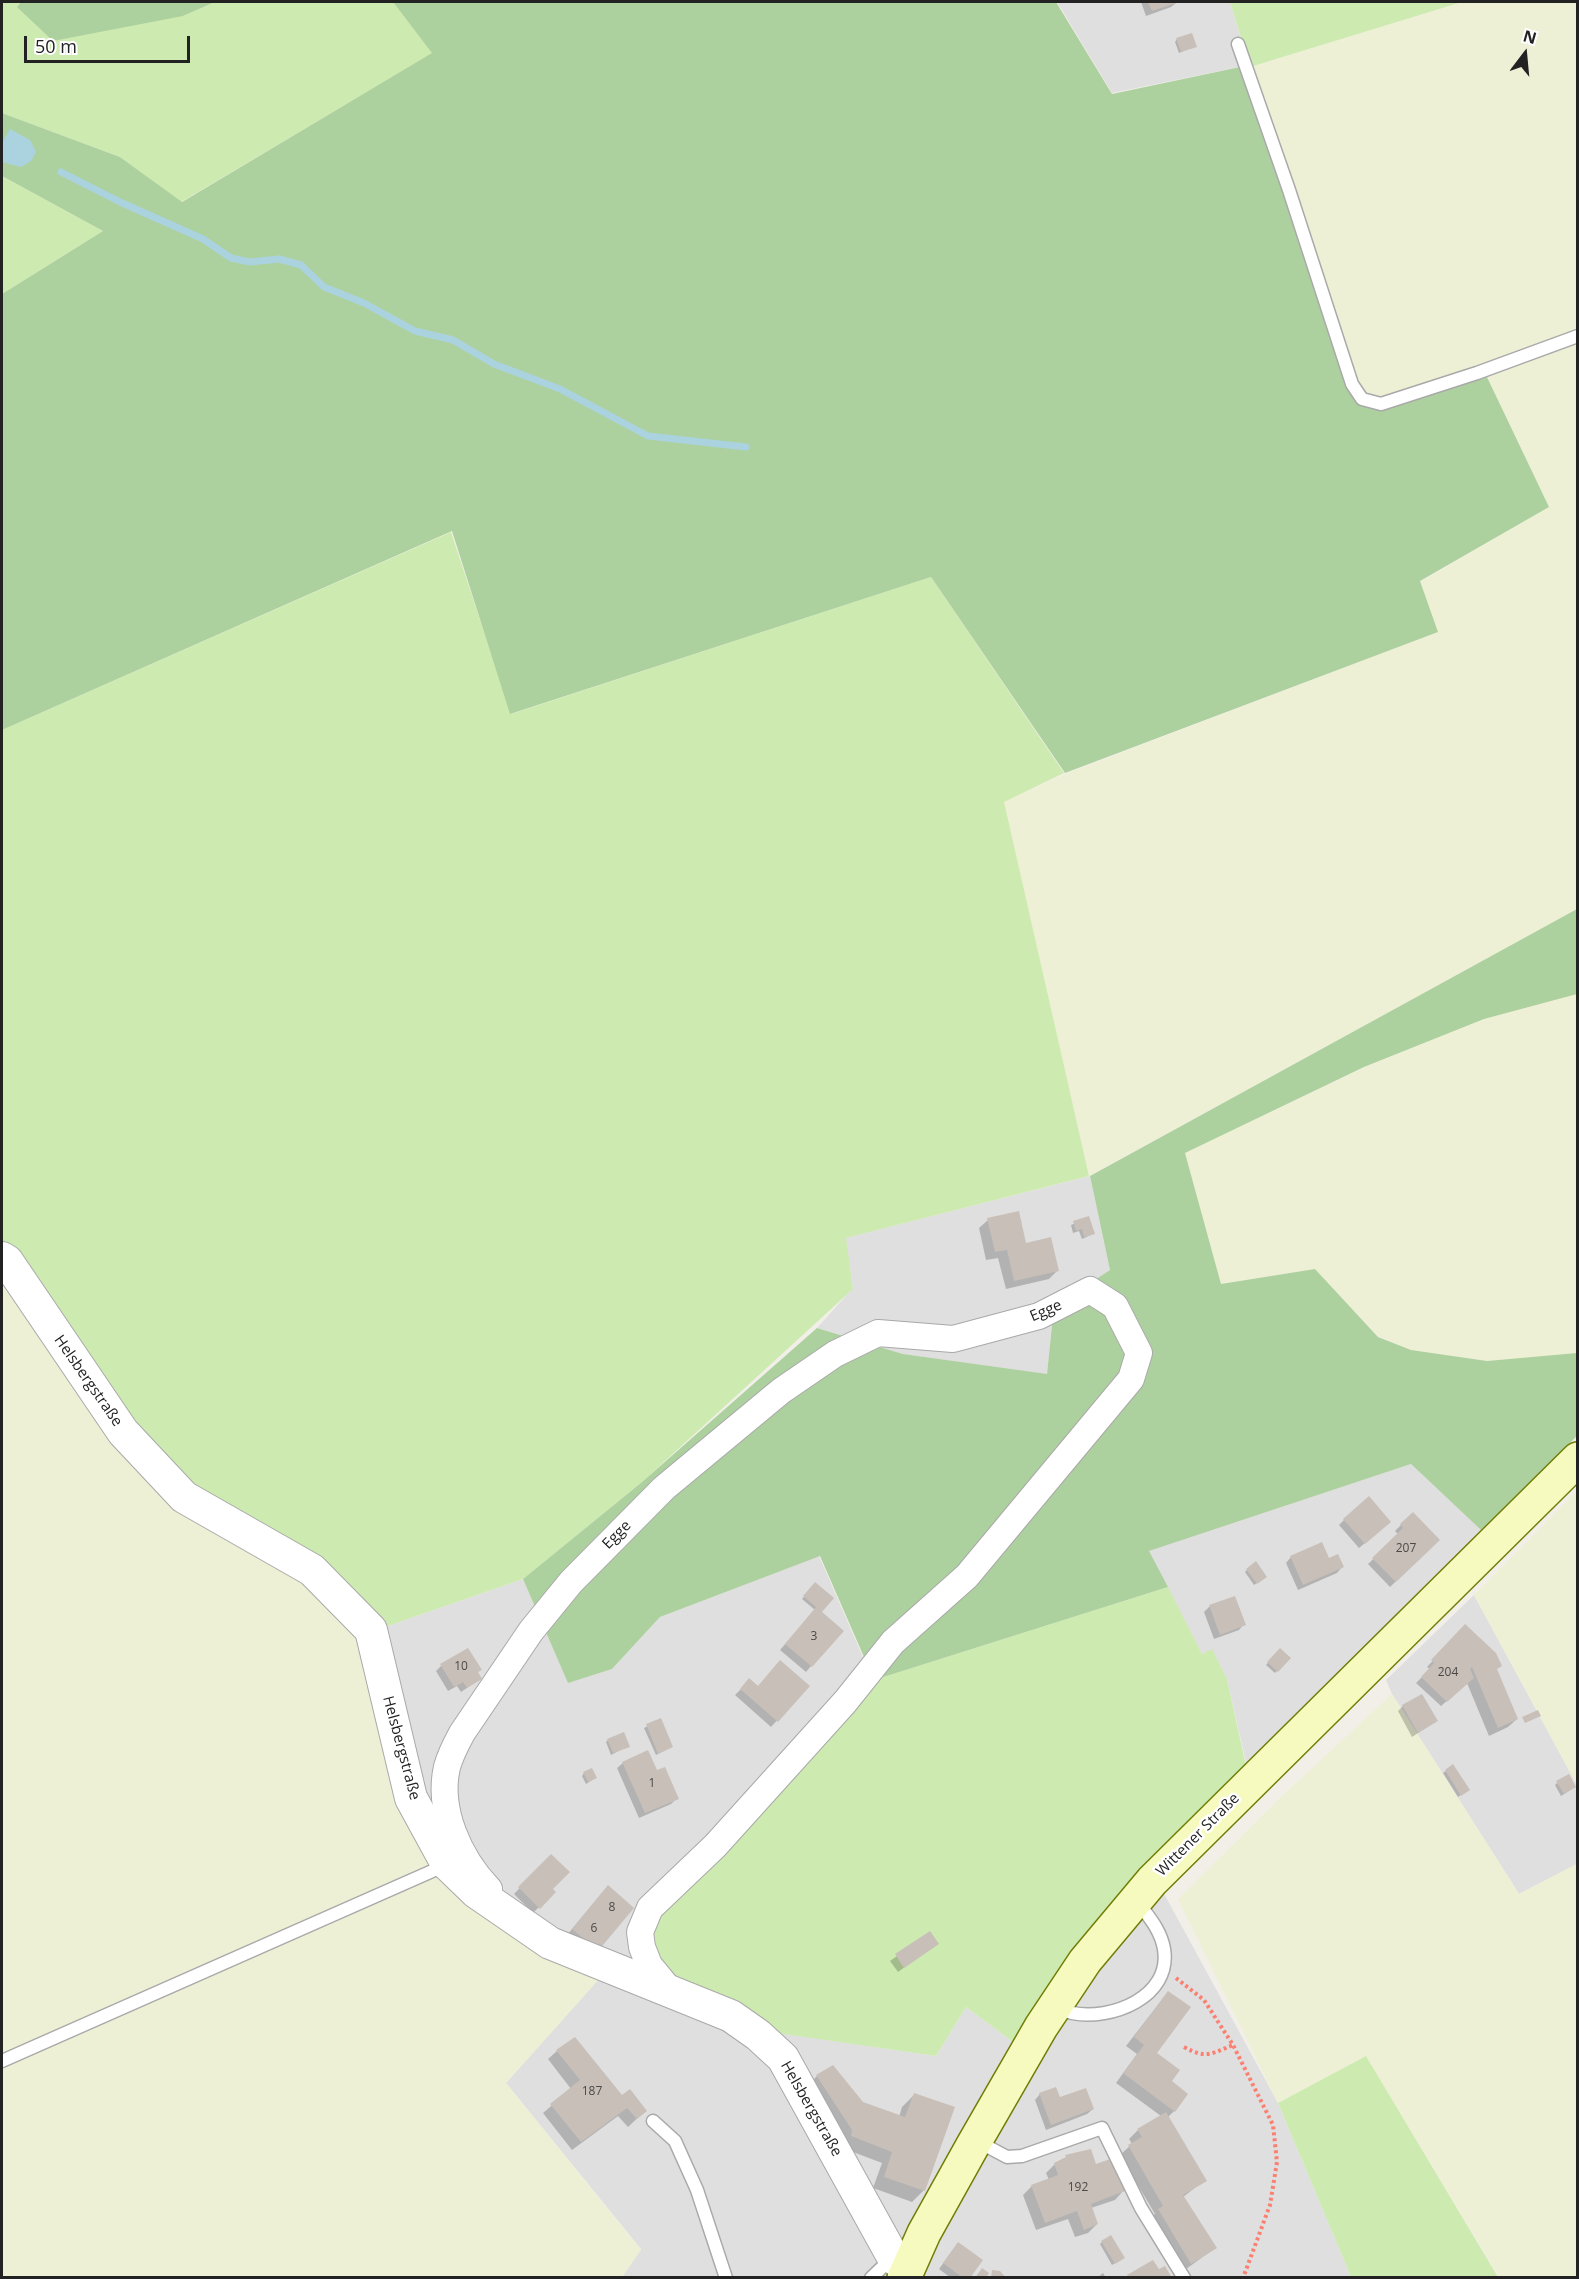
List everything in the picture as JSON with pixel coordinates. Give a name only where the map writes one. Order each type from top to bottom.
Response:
[{"type":"main road","name":"Wittener Straße","points":[[894,2270],[976,2140],[1070,1981],[1136,1900],[1161,1872],[1578,1459]]},
{"type":"street","name":"Helsbergstraße","points":[[2,1258],[7,1261],[123,1432],[184,1497],[312,1570],[371,1630],[411,1798],[447,1864],[476,1892],[519,1924],[550,1943],[730,2016],[758,2035],[783,2058],[894,2270]]},
{"type":"street","name":"Egge","points":[[519,1924],[471,1869],[454,1833],[445,1787],[447,1767],[462,1733],[495,1683],[571,1582],[664,1488],[781,1391],[835,1354],[878,1334],[952,1339],[990,1330],[1039,1316],[1090,1290],[1115,1306],[1139,1353],[1131,1379],[967,1576],[892,1642],[845,1702],[723,1837],[650,1908],[640,1932],[642,1947],[649,1965],[673,1994]]},
{"type":"lane","points":[[1238,44],[1289,189],[1352,384],[1362,399],[1381,404],[1477,374],[1578,336]]},
{"type":"lane","points":[[2,2061],[447,1864]]},
{"type":"lane","points":[[1056,2004],[1071,2013],[1091,2014],[1131,2007],[1153,1988],[1163,1969],[1164,1950],[1157,1927],[1136,1900]]},
{"type":"lane","points":[[653,2121],[675,2141],[697,2190],[726,2277]]},
{"type":"lane","points":[[976,2140],[1007,2157],[1022,2156],[1102,2128],[1141,2208],[1184,2277]]},
{"type":"path","points":[[1163,1969],[1204,2000],[1233,2045],[1273,2125],[1277,2162],[1270,2205],[1244,2277]]},
{"type":"path","points":[[1184,2047],[1200,2056],[1233,2045]]},
{"type":"shaded area","points":[[1057,2],[1230,2],[1249,65],[1112,93]]},
{"type":"shaded area","points":[[1090,1176],[1110,1270],[1054,1306],[1047,1375],[903,1354],[817,1328],[853,1288],[845,1238]]},
{"type":"shaded area","points":[[1411,1464],[1481,1530],[1368,1651],[1248,1771],[1227,1679],[1212,1650],[1202,1654],[1148,1551]]},
{"type":"shaded area","points":[[819,1556],[866,1664],[651,1978],[606,1962],[482,1887],[419,1795],[379,1629],[523,1579],[569,1682],[612,1669],[660,1617]]},
{"type":"shaded area","points":[[1474,1595],[1577,1785],[1577,1864],[1519,1894],[1392,1694],[1386,1680]]},
{"type":"shaded area","points":[[1162,1890],[1278,2103],[1351,2277],[622,2277],[641,2249],[506,2083],[601,1976],[732,2026],[936,2056],[966,2007],[1017,2045],[1078,1991]]},
{"type":"green space","points":[[2,2],[21,2],[17,7],[183,16],[215,2],[393,2],[433,53],[181,202],[120,157],[2,113]]},
{"type":"green space","points":[[21,2],[215,2],[183,16],[53,41],[17,7]]},
{"type":"green space","points":[[393,2],[1056,2],[1112,94],[1240,67],[1352,393],[1379,407],[1486,375],[1549,507],[1420,581],[1438,632],[1065,773],[931,577],[510,714],[452,531],[2,730],[2,294],[103,231],[2,176],[2,113],[120,157],[182,202],[432,53]]},
{"type":"green space","points":[[1230,2],[1462,2],[1250,67]]},
{"type":"green space","points":[[1462,2],[1577,2],[1577,330],[1474,371],[1379,401],[1367,399],[1353,379],[1250,67]]},
{"type":"green space","points":[[2,176],[103,231],[2,294]]},
{"type":"green space","points":[[1577,341],[1577,909],[1089,1176],[1003,802],[1065,774],[1438,632],[1420,582],[1549,507],[1486,375]]},
{"type":"green space","points":[[451,532],[511,714],[931,577],[1064,773],[1004,802],[1089,1176],[846,1238],[853,1289],[642,1482],[523,1579],[379,1629],[194,1493],[131,1429],[2,1250],[2,730]]},
{"type":"green space","points":[[1577,909],[1577,994],[1484,1019],[1364,1067],[1185,1153],[1221,1284],[1315,1269],[1378,1337],[1411,1350],[1487,1361],[1577,1353],[1577,1436],[1481,1530],[1411,1464],[1149,1551],[1168,1587],[874,1680],[820,1556],[660,1617],[612,1669],[568,1683],[523,1579],[642,1482],[817,1328],[903,1354],[1047,1374],[1054,1306],[1110,1270],[1090,1176]]},
{"type":"green space","points":[[1577,993],[1577,1354],[1487,1361],[1411,1350],[1378,1336],[1315,1269],[1221,1284],[1185,1153],[1365,1067],[1484,1019]]},
{"type":"green space","points":[[2,1266],[316,1584],[360,1636],[435,1865],[602,1976],[506,2083],[641,2250],[622,2277],[2,2277]]},
{"type":"green space","points":[[1577,1491],[1577,1785],[1474,1595]]},
{"type":"green space","points":[[1168,1587],[1202,1654],[1212,1649],[1227,1679],[1247,1770],[1017,2045],[966,2007],[936,2056],[763,2031],[674,1985],[647,1941],[654,1915],[874,1680]]},
{"type":"green space","points":[[1392,1694],[1519,1894],[1577,1864],[1577,2277],[1499,2277],[1366,2056],[1278,2103],[1178,1899],[1283,1795]]},
{"type":"green space","points":[[1366,2056],[1498,2277],[1351,2277],[1278,2103]]},
{"type":"water","points":[[10,129],[30,140],[36,152],[31,161],[21,167],[2,162],[2,143]]},
{"type":"building","points":[[1148,2],[1179,2],[1152,11]]},
{"type":"building","points":[[1192,33],[1197,47],[1181,52],[1176,38]]},
{"type":"building","points":[[1019,1211],[1026,1243],[1051,1237],[1059,1271],[1014,1281],[1007,1250],[995,1252],[987,1218]]},
{"type":"building","points":[[1089,1216],[1095,1234],[1084,1237],[1082,1229],[1076,1231],[1073,1221]]},
{"type":"building","points":[[1369,1496],[1391,1522],[1365,1544],[1343,1519]]},
{"type":"building","points":[[1413,1512],[1440,1540],[1396,1582],[1372,1558],[1403,1528],[1400,1524]]},
{"type":"building","points":[[1322,1542],[1329,1558],[1338,1554],[1344,1567],[1303,1585],[1290,1556]]},
{"type":"building","points":[[1256,1561],[1267,1577],[1257,1584],[1246,1569]]},
{"type":"building","points":[[815,1582],[834,1598],[822,1612],[844,1631],[812,1667],[785,1644],[816,1607],[803,1596]]},
{"type":"building","points":[[1235,1596],[1246,1625],[1220,1635],[1209,1605]]},
{"type":"building","points":[[1465,1624],[1496,1653],[1502,1666],[1497,1669],[1518,1719],[1498,1728],[1472,1667],[1470,1669],[1474,1678],[1447,1702],[1421,1677],[1434,1663],[1431,1660]]},
{"type":"building","points":[[468,1648],[482,1670],[478,1672],[482,1679],[467,1688],[463,1682],[454,1687],[440,1664]]},
{"type":"building","points":[[1280,1648],[1291,1658],[1278,1672],[1267,1662]]},
{"type":"building","points":[[780,1660],[810,1686],[778,1722],[740,1689],[749,1678],[758,1686]]},
{"type":"building","points":[[1422,1694],[1438,1721],[1418,1733],[1402,1705]]},
{"type":"building","points":[[1538,1710],[1541,1716],[1525,1723],[1522,1717]]},
{"type":"building","points":[[661,1718],[673,1747],[658,1754],[646,1724]]},
{"type":"building","points":[[624,1732],[630,1747],[613,1753],[607,1739]]},
{"type":"building","points":[[648,1750],[657,1770],[665,1767],[679,1799],[645,1813],[622,1762]]},
{"type":"building","points":[[1453,1764],[1470,1790],[1461,1796],[1445,1770]]},
{"type":"building","points":[[592,1768],[597,1778],[588,1782],[583,1772]]},
{"type":"building","points":[[1569,1774],[1576,1787],[1564,1794],[1556,1781]]},
{"type":"building","points":[[551,1854],[570,1872],[553,1889],[556,1892],[540,1909],[518,1887]]},
{"type":"building","points":[[608,1885],[634,1908],[598,1951],[572,1929]]},
{"type":"building","points":[[930,1931],[939,1944],[904,1968],[895,1954]]},
{"type":"building","points":[[1168,1991],[1191,2007],[1157,2053],[1180,2070],[1172,2081],[1188,2094],[1175,2112],[1123,2073],[1144,2045],[1134,2037]]},
{"type":"building","points":[[575,2037],[622,2095],[630,2089],[647,2111],[637,2119],[627,2108],[581,2142],[550,2104],[580,2080],[556,2050]]},
{"type":"building","points":[[833,2065],[863,2102],[905,2117],[914,2093],[955,2107],[925,2191],[884,2177],[892,2152],[851,2136],[852,2130],[816,2075]]},
{"type":"building","points":[[1056,2087],[1060,2097],[1086,2088],[1094,2109],[1051,2125],[1039,2093]]},
{"type":"building","points":[[1166,2112],[1207,2181],[1183,2195],[1217,2248],[1191,2264],[1158,2209],[1163,2206],[1128,2145],[1142,2137],[1137,2129]]},
{"type":"building","points":[[1091,2149],[1096,2164],[1113,2158],[1125,2191],[1091,2204],[1098,2224],[1084,2230],[1077,2211],[1045,2223],[1031,2185],[1058,2175],[1054,2163],[1066,2157],[1065,2155]]},
{"type":"building","points":[[1111,2235],[1125,2258],[1115,2264],[1101,2241]]},
{"type":"building","points":[[958,2242],[983,2260],[970,2278],[963,2278],[943,2263]]},
{"type":"building","points":[[1153,2260],[1159,2269],[1165,2266],[1172,2278],[1129,2278],[1127,2275]]},
{"type":"building","points":[[982,2268],[989,2273],[986,2278],[975,2278]]},
{"type":"building","points":[[992,2270],[1000,2271],[1006,2278],[991,2278]]},
{"type":"waterway","points":[[61,172],[120,202],[203,239],[231,258],[250,262],[279,259],[301,265],[324,287],[364,303],[415,331],[453,340],[494,364],[560,389],[648,436],[746,447]]}]
